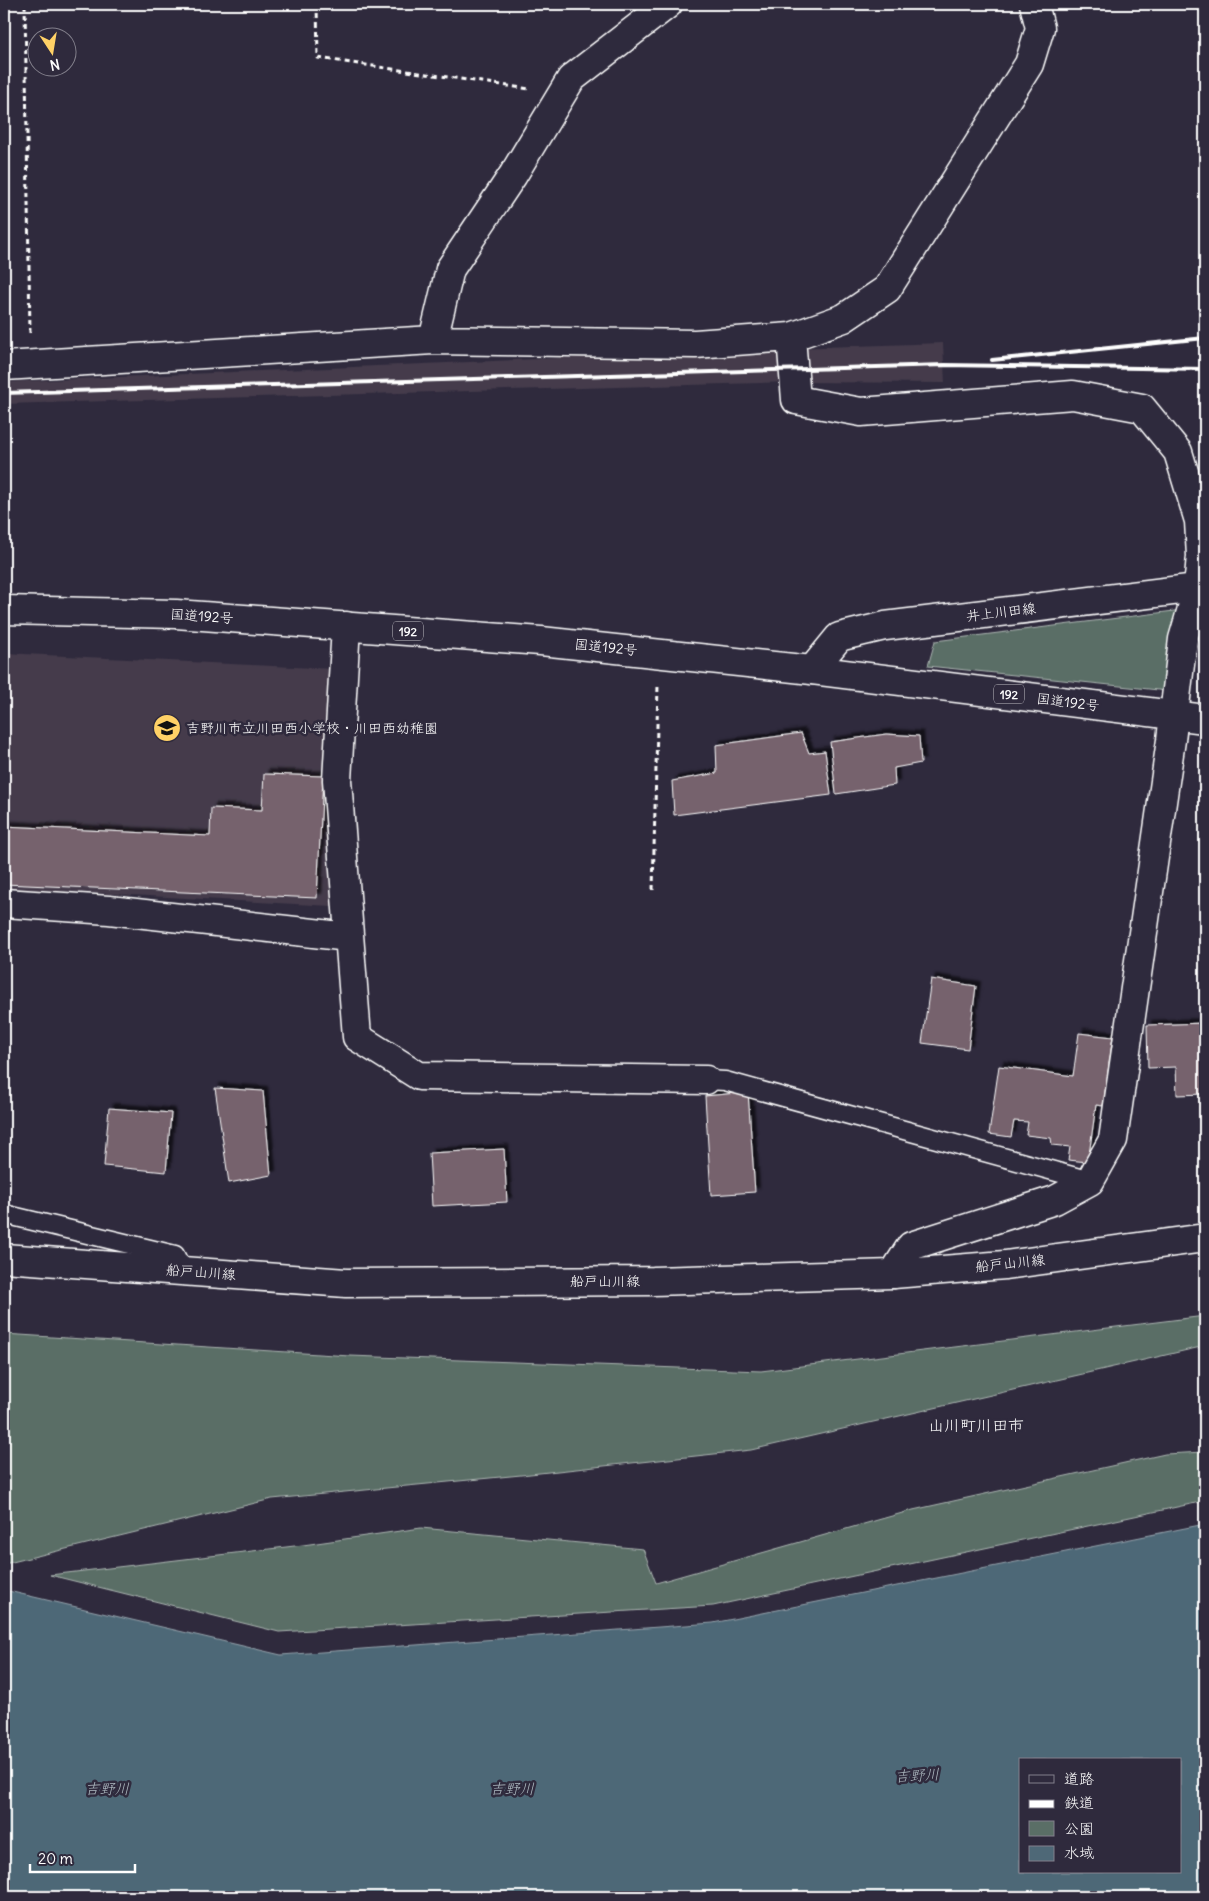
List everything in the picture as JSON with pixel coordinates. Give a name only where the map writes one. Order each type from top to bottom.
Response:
[{"type":"main road","points":[[433,340],[450,269],[513,174],[571,79],[668,4]]},
{"type":"main road","points":[[17,365],[433,340],[695,344],[791,337],[844,318],[887,289],[1029,64],[1040,28],[1034,4]]},
{"type":"main road","points":[[791,337],[796,400],[861,412],[1072,395],[1142,408],[1178,452],[1199,522],[1202,587],[1183,639],[1174,715],[1113,1140],[1090,1181],[1055,1200],[911,1246],[893,1274]]},
{"type":"main road","name":"井上川田線","points":[[812,670],[839,637],[885,626],[1202,587]]},
{"type":"main road","name":"国道192号","points":[[4,610],[176,614],[541,640],[812,670],[1205,719]]},
{"type":"main road","points":[[346,626],[338,780],[356,1037],[419,1076],[706,1080]]},
{"type":"main road","points":[[4,903],[108,910],[349,937]]},
{"type":"main road","name":"船戸山川線","points":[[4,1258],[346,1283],[653,1281],[893,1274],[1005,1265],[1205,1238]]},
{"type":"lane","points":[[706,1080],[725,1081],[1090,1181]]},
{"type":"lane","points":[[4,1214],[175,1255],[183,1271]]},
{"type":"path","points":[[17,365],[25,4]]},
{"type":"path","points":[[317,4],[318,58],[561,94]]},
{"type":"path","points":[[653,890],[658,679]]},
{"type":"shaded area","points":[[943,343],[945,383],[794,382],[4,404],[4,382]]},
{"type":"shaded area","name":"吉野川市立川田西小学校・川田西幼稚園","points":[[4,653],[334,669],[328,787],[332,906],[4,888]]},
{"type":"green space","points":[[1182,610],[1168,691],[928,666],[935,641]]},
{"type":"green space","points":[[1205,1316],[1205,1346],[751,1450],[272,1499],[4,1564],[4,1334],[350,1356],[761,1371]]},
{"type":"green space","points":[[1205,1452],[1205,1501],[713,1606],[279,1632],[50,1575],[303,1545],[421,1528],[643,1549],[656,1583],[913,1510],[1165,1454]]},
{"type":"water","name":"吉野川","points":[[1205,1524],[1205,1897],[4,1897],[4,1590],[281,1655],[713,1623]]},
{"type":"building","points":[[801,733],[809,753],[825,751],[831,795],[674,815],[672,781],[717,773],[716,745]]},
{"type":"building","points":[[886,734],[919,736],[921,763],[894,768],[895,785],[836,794],[830,742]]},
{"type":"building","points":[[264,774],[323,776],[317,898],[4,884],[4,826],[210,836],[211,808],[262,810]]},
{"type":"building","points":[[931,979],[976,986],[968,1049],[922,1043]]},
{"type":"building","points":[[1205,1023],[1205,1094],[1177,1095],[1176,1067],[1148,1068],[1147,1025]]},
{"type":"building","points":[[1079,1033],[1113,1037],[1103,1106],[1096,1105],[1088,1162],[1068,1160],[1070,1147],[1052,1145],[1051,1138],[1026,1135],[1028,1122],[1014,1121],[1011,1137],[989,1134],[999,1066],[1073,1076]]},
{"type":"building","points":[[215,1088],[263,1091],[271,1175],[229,1183]]},
{"type":"building","points":[[748,1092],[755,1192],[711,1195],[705,1096]]},
{"type":"building","points":[[109,1108],[171,1113],[166,1172],[104,1166]]},
{"type":"building","points":[[504,1149],[507,1202],[432,1206],[429,1153]]},
{"type":"railway","points":[[992,360],[1205,338]]},
{"type":"railway","points":[[4,393],[945,365],[1205,369]]},
{"type":"place","name":"吉野川市立川田西小学校・川田西幼稚園","points":[[167,728]]},
{"type":"district","name":"山川町川田市","points":[[976,1425]]}]
